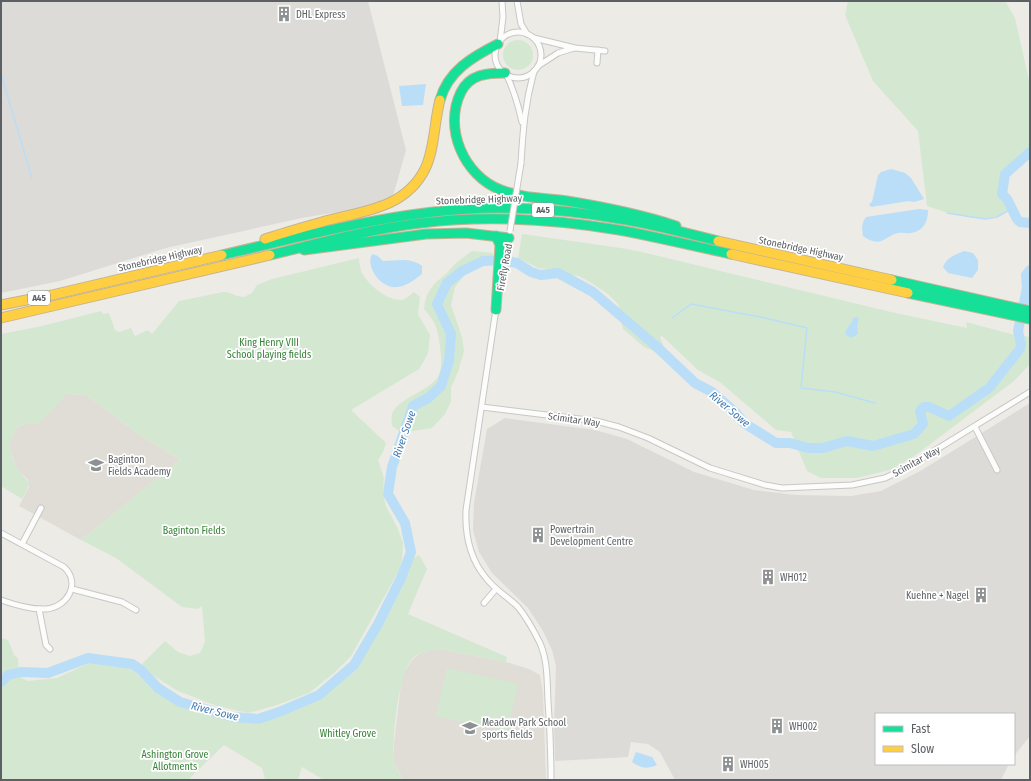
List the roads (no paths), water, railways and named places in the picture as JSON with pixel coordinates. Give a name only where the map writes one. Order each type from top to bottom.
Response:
[{"type":"highway","points":[[233,253],[254,243],[294,230],[379,208],[392,203],[408,192],[423,172],[429,158],[439,106],[448,81],[458,68],[468,60],[499,43]]},
{"type":"highway","points":[[506,74],[490,73],[476,75],[460,92],[457,102],[455,121],[456,136],[460,149],[468,164],[477,174],[500,190],[517,194],[623,210],[648,216],[713,240]]},
{"type":"highway","name":"Stonebridge Highway","points":[[1,306],[384,218],[426,212],[496,208],[553,210],[646,224],[910,283],[1030,319]]},
{"type":"highway","name":"Stonebridge Highway","points":[[1,318],[358,234],[420,224],[459,220],[502,219],[549,221],[592,226],[657,237],[1009,313]]},
{"type":"highway","points":[[274,253],[319,249],[433,234],[465,233],[496,236],[507,240],[499,280],[496,310]]},
{"type":"highway","points":[[1009,313],[1030,310]]},
{"type":"highway","points":[[1009,313],[1030,324]]},
{"type":"street","points":[[502,1],[503,17],[499,43],[495,56],[500,68],[506,74],[512,77],[524,77],[558,53],[575,48]]},
{"type":"street","points":[[517,1],[521,24],[527,34]]},
{"type":"street","points":[[499,43],[509,34],[515,32],[575,48],[606,50]]},
{"type":"street","points":[[533,37],[537,42],[541,54],[538,66]]},
{"type":"street","points":[[597,63],[598,50]]},
{"type":"street","name":"Firefly Road","points":[[507,240],[521,162],[523,126],[528,94],[534,71]]},
{"type":"street","name":"Firefly Road","points":[[506,74],[514,88],[523,126]]},
{"type":"street","points":[[496,310],[466,510],[466,531],[473,557],[486,578],[496,589],[517,606],[528,621],[541,646],[547,672],[551,780]]},
{"type":"street","name":"Scimitar Way","points":[[482,407],[590,420],[619,427],[648,438],[710,468],[765,485],[782,488],[852,485],[886,478],[908,468],[1030,392]]},
{"type":"street","points":[[975,427],[997,470]]},
{"type":"street","points":[[22,544],[41,508]]},
{"type":"street","points":[[1,533],[64,567],[72,578],[72,589],[65,599],[57,606],[52,608],[39,609],[20,606],[1,600]]},
{"type":"street","points":[[72,589],[122,602],[136,610]]},
{"type":"street","points":[[484,603],[496,589]]},
{"type":"street","points":[[39,609],[46,645],[50,649]]},
{"type":"water","points":[[426,84],[423,105],[402,106],[399,86]]},
{"type":"water","points":[[891,169],[905,173],[911,178],[924,199],[914,202],[909,201],[871,207],[869,204],[872,202],[878,175],[881,172]]},
{"type":"water","points":[[919,209],[928,210],[928,214],[926,222],[922,228],[915,232],[898,233],[879,242],[869,240],[863,236],[862,229],[866,217]]},
{"type":"water","points":[[964,251],[973,253],[978,260],[978,270],[972,278],[948,273],[943,267],[954,255]]},
{"type":"water","points":[[372,254],[378,256],[383,261],[413,261],[422,266],[422,274],[401,286],[391,287],[386,285],[376,276],[373,271],[370,260]]},
{"type":"water","points":[[857,317],[859,319],[857,325],[858,334],[851,338],[845,334],[853,318]]},
{"type":"water","points":[[636,752],[652,757],[657,765],[644,768],[632,762]]},
{"type":"waterway","points":[[1,74],[32,178]]},
{"type":"waterway","name":"River Sowe","points":[[1030,152],[1005,174],[1002,194],[1007,199],[1017,219],[1020,222],[1030,223]]},
{"type":"waterway","points":[[947,213],[985,219],[997,217],[1011,209]]},
{"type":"waterway","name":"River Sowe","points":[[1,682],[8,675],[21,672],[48,673],[88,658],[132,664],[141,670],[158,688],[180,702],[233,717],[258,719],[319,695],[354,665],[378,624],[401,578],[411,552],[405,523],[388,494],[392,467],[413,406],[428,398],[441,386],[449,361],[451,334],[437,304],[447,283],[462,271],[483,261],[502,260],[517,263],[531,272],[541,275],[558,273],[593,292],[656,346],[695,383],[712,392],[736,413],[744,423],[776,443],[790,443],[808,448],[823,448],[847,441],[873,446],[914,434],[923,424],[920,411],[924,407],[929,407],[949,416],[989,388],[1020,349],[1021,344],[1018,331],[1027,288],[1026,275],[1030,270]]},
{"type":"waterway","points":[[672,318],[691,304],[765,318],[807,328],[801,388],[835,392],[875,403]]},
{"type":"place","name":"DHL Express","points":[[284,14]]},
{"type":"place","name":"Baginton Fields Academy","points":[[96,465]]},
{"type":"place","name":"Powertrain Development Centre","points":[[538,535]]},
{"type":"place","name":"WH012","points":[[768,577]]},
{"type":"place","name":"Kuehne + Nagel","points":[[981,595]]},
{"type":"place","name":"WH002","points":[[777,726]]},
{"type":"place","name":"Meadow Park School sports fields","points":[[470,728]]},
{"type":"place","name":"WH005","points":[[728,764]]},
{"type":"park label","name":"King Henry VIII School playing fields","points":[[269,348]]},
{"type":"park label","name":"Baginton Fields","points":[[194,530]]},
{"type":"park label","name":"Whitley Grove","points":[[348,733]]},
{"type":"park label","name":"Ashington Grove Allotments","points":[[175,760]]}]
